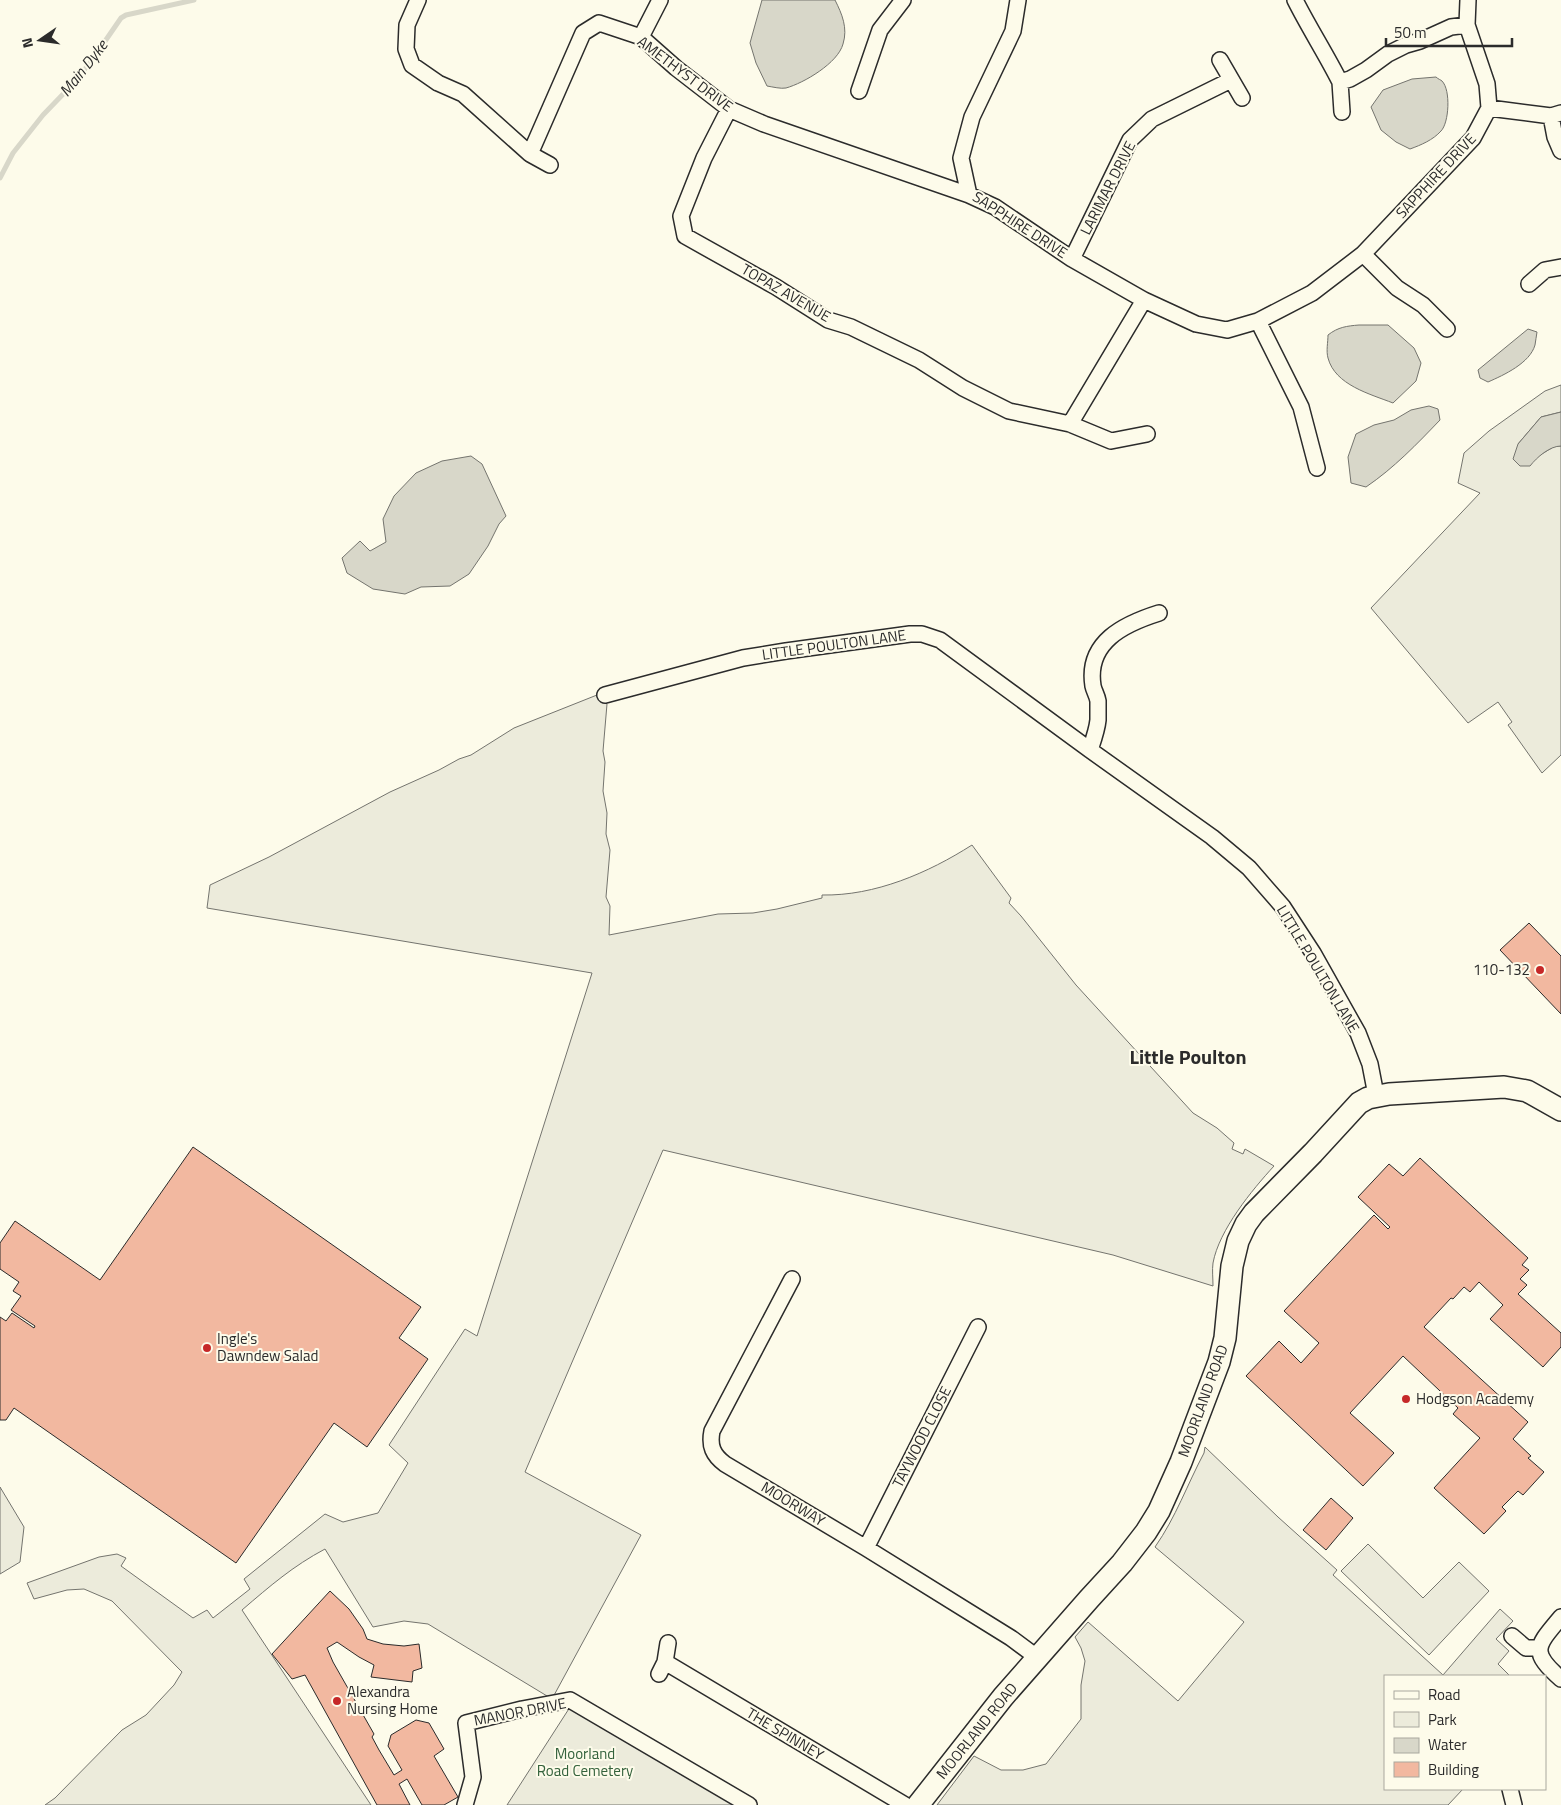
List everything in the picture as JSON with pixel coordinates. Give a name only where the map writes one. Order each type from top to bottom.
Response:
[{"type":"street","points":[[418,0],[407,25],[406,49],[412,65],[438,83],[463,94],[530,154],[550,165]]},
{"type":"street","points":[[640,37],[660,0]]},
{"type":"street","points":[[859,91],[880,30],[903,0]]},
{"type":"street","name":"SAPPHIRE DRIVE","points":[[1018,0],[1013,31],[972,117],[961,158],[969,195],[995,207],[1072,259],[1144,300],[1196,324],[1227,330],[1258,321],[1312,293],[1363,254],[1473,138],[1489,108]]},
{"type":"street","points":[[1295,0],[1327,55],[1340,82],[1342,112]]},
{"type":"street","points":[[1468,0],[1467,25],[1487,84],[1489,108],[1556,114],[1555,137],[1561,151]]},
{"type":"street","name":"AMETHYST DRIVE","points":[[530,154],[583,33],[599,23],[640,37],[729,109],[764,124],[969,195]]},
{"type":"street","points":[[1340,82],[1350,79],[1388,54],[1406,45],[1451,27],[1467,25]]},
{"type":"street","points":[[1220,60],[1242,98]]},
{"type":"street","name":"LARIMAR DRIVE","points":[[1072,259],[1130,140],[1152,119],[1231,80]]},
{"type":"street","name":"TOPAZ AVENUE","points":[[729,109],[704,158],[681,216],[685,236],[768,282],[828,320],[852,327],[919,360],[963,388],[1009,411],[1070,424],[1111,442],[1147,434]]},
{"type":"street","points":[[1363,254],[1397,288],[1423,305],[1447,329]]},
{"type":"street","points":[[1529,284],[1545,270],[1561,267]]},
{"type":"street","points":[[1070,424],[1144,300]]},
{"type":"street","points":[[1258,321],[1301,407],[1317,468]]},
{"type":"street","points":[[1090,750],[1098,722],[1098,700],[1093,686],[1092,670],[1097,653],[1108,638],[1127,624],[1159,613]]},
{"type":"street","name":"LITTLE POULTON LANE","points":[[605,695],[743,658],[796,649],[910,634],[922,634],[940,640],[1212,837],[1249,868],[1283,907],[1358,1033],[1370,1064],[1376,1095]]},
{"type":"street","name":"MOORLAND ROAD","points":[[918,1805],[969,1740],[1038,1658],[1135,1548],[1168,1494],[1190,1443],[1219,1362],[1225,1338],[1233,1259],[1238,1241],[1254,1213],[1359,1104],[1376,1095],[1445,1089],[1504,1087],[1527,1091],[1561,1110]]},
{"type":"street","name":"MOORWAY","points":[[792,1279],[712,1431],[710,1444],[715,1455],[725,1464],[866,1548],[1011,1638],[1038,1658]]},
{"type":"street","name":"TAYWOOD CLOSE","points":[[866,1548],[978,1327]]},
{"type":"street","points":[[1561,1617],[1543,1638],[1540,1648],[1541,1658],[1545,1665],[1561,1679]]},
{"type":"street","points":[[1512,1636],[1526,1648],[1540,1648]]},
{"type":"street","name":"THE SPINNEY","points":[[668,1643],[662,1668],[905,1805]]},
{"type":"street","name":"MANOR DRIVE","points":[[465,1805],[473,1777],[466,1722],[570,1700],[749,1805]]},
{"type":"street","points":[[1510,1790],[1514,1805]]},
{"type":"green space","points":[[1561,385],[1561,412],[1541,417],[1518,444],[1535,458],[1555,446],[1561,446],[1561,755],[1542,773],[1508,725],[1512,722],[1498,702],[1468,723],[1371,608],[1480,493],[1458,483],[1464,453],[1489,431],[1545,391]]},
{"type":"green space","points":[[597,695],[607,704],[603,751],[605,762],[603,791],[607,813],[606,834],[610,850],[606,897],[610,906],[609,935],[718,914],[753,913],[777,909],[822,898],[822,895],[862,892],[900,881],[919,873],[972,845],[1011,898],[1009,903],[1076,985],[1193,1113],[1217,1128],[1234,1143],[1232,1149],[1243,1154],[1245,1149],[1274,1166],[1238,1211],[1222,1237],[1213,1263],[1213,1286],[1113,1255],[663,1150],[525,1472],[641,1535],[552,1699],[428,1624],[404,1621],[373,1627],[325,1549],[292,1569],[242,1610],[371,1805],[45,1805],[55,1798],[122,1730],[146,1715],[174,1685],[182,1672],[112,1601],[84,1589],[67,1590],[34,1599],[27,1583],[99,1557],[117,1554],[126,1558],[121,1566],[193,1618],[207,1610],[213,1618],[250,1589],[244,1579],[325,1514],[343,1522],[378,1513],[408,1463],[389,1445],[465,1329],[477,1336],[592,973],[207,908],[210,885],[269,857],[390,792],[471,755],[514,728]]},
{"type":"green space","points":[[1205,1447],[1337,1570],[1333,1575],[1443,1675],[1384,1675],[1384,1790],[1462,1790],[1448,1805],[937,1805],[974,1756],[1001,1770],[1023,1770],[1046,1764],[1081,1719],[1081,1685],[1085,1661],[1075,1637],[1088,1622],[1178,1701],[1244,1622],[1155,1547],[1175,1513],[1204,1453]]},
{"type":"green space","points":[[0,1487],[24,1527],[20,1562],[0,1574]]},
{"type":"green space","points":[[1368,1544],[1423,1598],[1459,1562],[1489,1591],[1429,1655],[1341,1571]]},
{"type":"green space","points":[[1500,1609],[1513,1621],[1496,1639],[1509,1651],[1498,1664],[1509,1675],[1443,1675]]},
{"type":"green space","name":"Moorland Road Cemetery","points":[[572,1704],[741,1805],[507,1805]]},
{"type":"water","points":[[762,0],[835,0],[842,16],[845,32],[843,44],[835,58],[828,65],[802,82],[786,88],[767,86],[756,63],[750,43]]},
{"type":"water","points":[[1436,77],[1442,81],[1447,91],[1448,106],[1444,127],[1431,140],[1410,149],[1396,142],[1381,130],[1371,107],[1383,90],[1412,79]]},
{"type":"water","points":[[1388,325],[1414,348],[1421,363],[1416,381],[1393,403],[1364,392],[1346,382],[1332,367],[1328,358],[1328,335],[1343,327]]},
{"type":"water","points":[[1528,329],[1537,332],[1535,345],[1528,357],[1516,368],[1488,382],[1480,378],[1478,370]]},
{"type":"water","points":[[1429,406],[1438,409],[1440,420],[1414,447],[1396,464],[1366,487],[1351,483],[1348,457],[1356,434],[1374,425],[1394,420],[1411,410]]},
{"type":"water","points":[[1561,412],[1561,446],[1552,448],[1544,453],[1530,466],[1520,466],[1513,459],[1518,444],[1541,417]]},
{"type":"water","points":[[471,456],[482,464],[506,516],[499,524],[488,546],[469,574],[450,586],[421,587],[405,594],[373,589],[347,573],[342,558],[360,541],[370,551],[386,542],[383,519],[394,496],[416,473],[442,461]]},
{"type":"building","name":"110-132","points":[[1529,923],[1561,956],[1561,1014],[1500,950]]},
{"type":"building","name":"Ingle's Dawndew Salad","points":[[193,1147],[421,1307],[399,1338],[428,1359],[367,1447],[334,1423],[236,1563],[14,1408],[6,1420],[0,1420],[0,1317],[6,1321],[12,1313],[34,1328],[35,1326],[11,1310],[21,1296],[13,1291],[19,1282],[0,1269],[0,1243],[15,1221],[100,1280]]},
{"type":"building","points":[[1420,1158],[1528,1258],[1522,1265],[1529,1270],[1520,1279],[1527,1285],[1518,1294],[1561,1333],[1561,1347],[1543,1367],[1490,1319],[1503,1305],[1479,1282],[1470,1292],[1464,1287],[1424,1327],[1528,1422],[1513,1439],[1531,1456],[1528,1458],[1544,1472],[1523,1495],[1518,1491],[1502,1507],[1506,1511],[1484,1534],[1434,1488],[1480,1438],[1453,1414],[1458,1408],[1403,1356],[1350,1413],[1394,1453],[1363,1486],[1246,1376],[1279,1341],[1301,1363],[1319,1343],[1284,1311],[1374,1215],[1388,1229],[1390,1227],[1358,1197],[1389,1164],[1403,1176]]},
{"type":"building","points":[[1331,1498],[1353,1518],[1326,1550],[1303,1530]]},
{"type":"building","name":"Alexandra Nursing Home","points":[[330,1591],[349,1609],[363,1629],[367,1639],[383,1644],[404,1646],[419,1644],[422,1668],[413,1671],[412,1682],[371,1677],[374,1665],[337,1642],[327,1648],[374,1734],[372,1737],[394,1775],[402,1770],[388,1746],[391,1735],[416,1720],[429,1723],[444,1749],[434,1756],[458,1797],[444,1805],[422,1805],[407,1779],[399,1784],[410,1805],[377,1805],[305,1675],[292,1679],[272,1654]]},
{"type":"waterway","name":"Main Dyke","points":[[0,178],[13,153],[43,115],[90,63],[121,18],[126,15],[194,0]]},
{"type":"place","name":"110-132","points":[[1540,970]]},
{"type":"place","name":"Ingle's Dawndew Salad","points":[[207,1348]]},
{"type":"place","name":"Hodgson Academy","points":[[1406,1399]]},
{"type":"place","name":"Alexandra Nursing Home","points":[[337,1701]]},
{"type":"district","name":"Little Poulton","points":[[1188,1057]]}]
